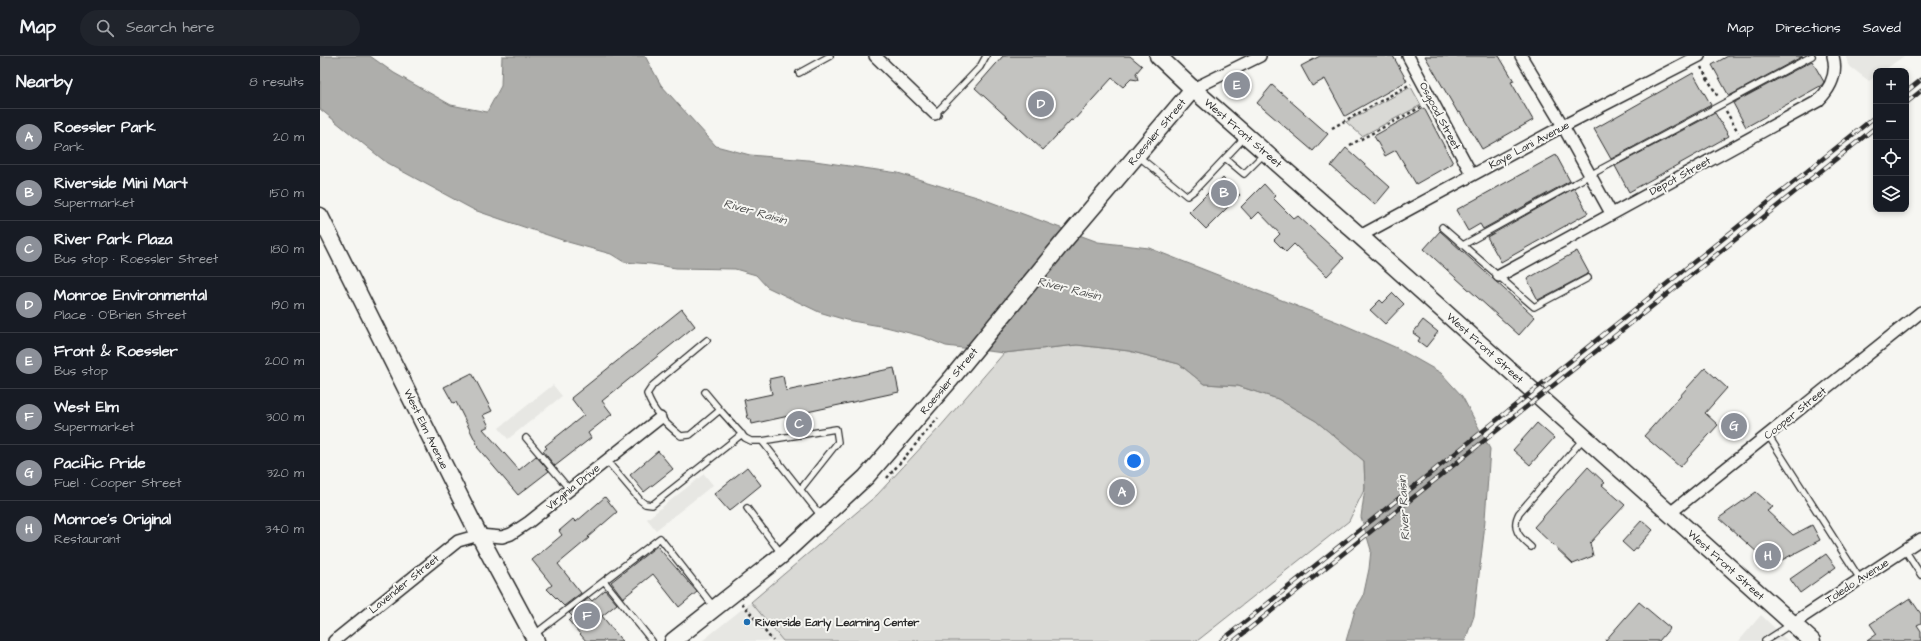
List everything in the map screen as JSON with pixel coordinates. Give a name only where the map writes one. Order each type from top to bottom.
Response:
[{"type":"street","points":[[875,56],[934,114]]},
{"type":"street","name":"West Front Street","points":[[1158,56],[1193,90],[1360,236],[1812,641]]},
{"type":"street","points":[[1193,90],[1260,56]]},
{"type":"street","name":"Osgood Street","points":[[1408,56],[1472,175]]},
{"type":"street","points":[[1521,56],[1563,126],[1611,213]]},
{"type":"street","name":"Kaye Lani Avenue","points":[[1360,236],[1563,126],[1699,56]]},
{"type":"street","name":"Depot Street","points":[[1499,276],[1818,100],[1828,91],[1834,77],[1835,62],[1833,56]]},
{"type":"street","name":"Roessler Street","points":[[673,641],[782,555],[866,477],[951,379],[1193,90]]},
{"type":"street","name":"West Elm Avenue","points":[[320,216],[479,535],[534,638]]},
{"type":"street","name":"Cooper Street","points":[[1669,514],[1921,312]]},
{"type":"street","name":"Virginia Drive","points":[[479,535],[502,537],[511,534],[529,522],[660,418]]},
{"type":"street","name":"Lavender Street","points":[[334,641],[458,541],[479,535]]},
{"type":"street","name":"Toledo Avenue","points":[[1792,624],[1921,539]]},
{"type":"lane","points":[[799,72],[830,56]]},
{"type":"lane","points":[[934,114],[980,67],[986,56]]},
{"type":"lane","points":[[1464,245],[1590,175],[1812,56]]},
{"type":"lane","points":[[1137,156],[1187,196],[1195,190],[1246,136]]},
{"type":"lane","points":[[1225,158],[1244,174],[1266,153]]},
{"type":"lane","points":[[1442,227],[1534,307],[1588,278]]},
{"type":"lane","points":[[707,340],[653,385],[647,394],[651,404],[660,418],[681,436],[690,436],[720,410]]},
{"type":"lane","points":[[705,392],[742,434],[751,441],[762,441],[836,429],[838,442],[800,490]]},
{"type":"lane","points":[[607,461],[640,500],[645,504],[652,505],[742,434]]},
{"type":"lane","points":[[1768,435],[1860,579]]},
{"type":"lane","points":[[526,438],[570,490]]},
{"type":"lane","points":[[1531,547],[1516,532],[1516,519],[1519,513],[1584,438]]},
{"type":"lane","points":[[762,441],[822,518]]},
{"type":"lane","points":[[746,508],[782,555]]},
{"type":"lane","points":[[534,638],[604,580],[660,538],[714,608]]},
{"type":"lane","points":[[1905,550],[1921,575]]},
{"type":"lane","points":[[604,580],[652,641]]},
{"type":"lane","points":[[1765,641],[1792,624]]},
{"type":"path","points":[[1332,128],[1420,79]]},
{"type":"path","points":[[1350,145],[1433,102]]},
{"type":"path","points":[[887,478],[943,412]]},
{"type":"path","points":[[734,592],[773,641]]},
{"type":"shaded area","points":[[1846,56],[1904,56],[1887,68],[1873,68],[1873,78],[1869,81],[1848,65]]},
{"type":"shaded area","points":[[1411,87],[1421,105],[1362,136],[1346,122]]},
{"type":"shaded area","points":[[1077,345],[1129,351],[1179,364],[1204,384],[1238,386],[1278,399],[1316,421],[1364,461],[1365,488],[1349,521],[1197,641],[783,641],[751,602],[877,495],[939,428],[1004,353]]},
{"type":"shaded area","points":[[553,385],[562,396],[508,439],[499,428]]},
{"type":"shaded area","points":[[704,474],[713,485],[656,530],[647,519]]},
{"type":"shaded area","name":"Riverside Early Learning Center","points":[[751,602],[783,641],[702,641]]},
{"type":"shaded area","points":[[1761,615],[1788,641],[1739,641]]},
{"type":"water","name":"River Raisin","points":[[320,56],[370,56],[394,73],[451,105],[487,112],[501,86],[502,56],[645,56],[661,85],[716,146],[750,155],[808,160],[898,173],[980,198],[1098,242],[1149,248],[1340,323],[1397,348],[1441,373],[1462,396],[1490,449],[1484,533],[1474,616],[1465,641],[1346,641],[1355,610],[1363,597],[1369,569],[1371,550],[1361,517],[1365,488],[1364,461],[1316,421],[1278,399],[1238,386],[1204,384],[1179,364],[1129,351],[1077,345],[1004,353],[946,346],[921,336],[886,327],[846,320],[819,312],[767,287],[756,275],[735,269],[676,268],[624,262],[611,254],[568,242],[474,210],[387,163],[320,109]]},
{"type":"building","points":[[1003,56],[1130,56],[1142,66],[1136,73],[1138,80],[1131,79],[1123,87],[1112,78],[1073,121],[1071,120],[1043,150],[975,88]]},
{"type":"building","points":[[1320,56],[1393,56],[1407,81],[1345,116],[1325,79],[1312,86],[1301,66]]},
{"type":"building","points":[[1425,56],[1499,56],[1514,81],[1511,82],[1533,120],[1482,149],[1460,112],[1458,113]]},
{"type":"building","points":[[1728,56],[1803,56],[1729,96],[1712,65]]},
{"type":"building","points":[[1812,61],[1824,82],[1822,85],[1746,127],[1733,103]]},
{"type":"building","points":[[1693,73],[1711,105],[1611,159],[1594,129]]},
{"type":"building","points":[[1272,85],[1328,134],[1313,151],[1257,103]]},
{"type":"building","points":[[1424,108],[1453,163],[1416,184],[1396,150],[1385,156],[1374,136]]},
{"type":"building","points":[[1715,113],[1729,136],[1629,192],[1615,166]]},
{"type":"building","points":[[1346,148],[1390,187],[1375,205],[1331,166]]},
{"type":"building","points":[[1556,155],[1570,181],[1483,229],[1480,224],[1468,231],[1456,210]]},
{"type":"building","points":[[1223,178],[1240,195],[1206,229],[1189,212]]},
{"type":"building","points":[[1264,184],[1275,196],[1273,198],[1294,219],[1298,216],[1344,258],[1327,276],[1294,244],[1286,252],[1274,240],[1280,234],[1259,212],[1252,219],[1241,207]]},
{"type":"building","points":[[1574,188],[1588,213],[1501,262],[1487,237]]},
{"type":"building","points":[[1440,231],[1535,317],[1519,335],[1424,249]]},
{"type":"building","points":[[1577,251],[1589,273],[1538,300],[1527,279]]},
{"type":"building","points":[[1393,293],[1404,304],[1385,324],[1370,310],[1380,300],[1383,303]]},
{"type":"building","points":[[682,309],[695,326],[602,401],[612,414],[588,433],[591,438],[555,466],[543,451],[547,448],[545,446],[584,415],[571,398]]},
{"type":"building","points":[[1423,320],[1438,332],[1426,347],[1418,341],[1420,338],[1413,333]]},
{"type":"building","points":[[894,368],[899,392],[752,424],[751,419],[748,419],[744,400],[772,394],[769,379],[783,376],[786,391]]},
{"type":"building","points":[[1705,368],[1727,388],[1705,413],[1718,425],[1680,467],[1644,436]]},
{"type":"building","points":[[472,373],[492,411],[483,415],[489,426],[483,429],[519,470],[536,456],[549,471],[518,495],[477,447],[478,446],[456,402],[453,403],[444,387]]},
{"type":"building","points":[[1537,423],[1554,438],[1530,465],[1513,450]]},
{"type":"building","points":[[658,451],[673,469],[644,492],[630,475]]},
{"type":"building","points":[[747,467],[761,485],[729,511],[714,494]]},
{"type":"building","points":[[1588,467],[1605,483],[1602,485],[1625,505],[1590,543],[1593,556],[1573,564],[1534,527]]},
{"type":"building","points":[[1756,492],[1773,507],[1767,511],[1793,535],[1812,525],[1820,540],[1780,561],[1778,556],[1768,566],[1757,556],[1759,554],[1719,518]]},
{"type":"building","points":[[605,497],[617,512],[558,564],[581,593],[564,606],[547,589],[552,585],[532,560],[562,535],[559,531],[573,519],[576,522]]},
{"type":"building","points":[[1642,520],[1653,530],[1633,552],[1622,542]]},
{"type":"building","points":[[657,546],[697,592],[679,607],[653,574],[623,598],[611,582]]},
{"type":"building","points":[[1826,554],[1836,567],[1800,593],[1790,579]]},
{"type":"building","points":[[605,590],[617,604],[602,616],[622,641],[586,641],[569,621],[573,617],[569,613],[589,598],[592,601]]},
{"type":"building","points":[[1910,598],[1921,614],[1921,623],[1917,625],[1921,631],[1921,641],[1867,641],[1877,634],[1870,624]]},
{"type":"building","points":[[1639,602],[1670,628],[1659,641],[1605,641]]},
{"type":"railway","points":[[1909,90],[1921,80]]},
{"type":"railway","points":[[1909,101],[1921,91]]},
{"type":"railway","points":[[1221,641],[1873,118]]},
{"type":"railway","points":[[1234,641],[1873,129]]},
{"type":"place","name":"Front & Roessler","points":[[1237,85]]},
{"type":"place","name":"Monroe Environmental","points":[[1041,104]]},
{"type":"place","name":"Riverside Mini Mart","points":[[1224,193]]},
{"type":"place","name":"River Park Plaza","points":[[799,424]]},
{"type":"place","name":"Pacific Pride","points":[[1734,426]]},
{"type":"place","name":"Roessler Park","points":[[1122,492]]},
{"type":"place","name":"Monroe's Original","points":[[1768,556]]},
{"type":"place","name":"West Elm","points":[[587,616]]},
{"type":"place","name":"Riverside Early Learning Center","points":[[747,622]]}]
